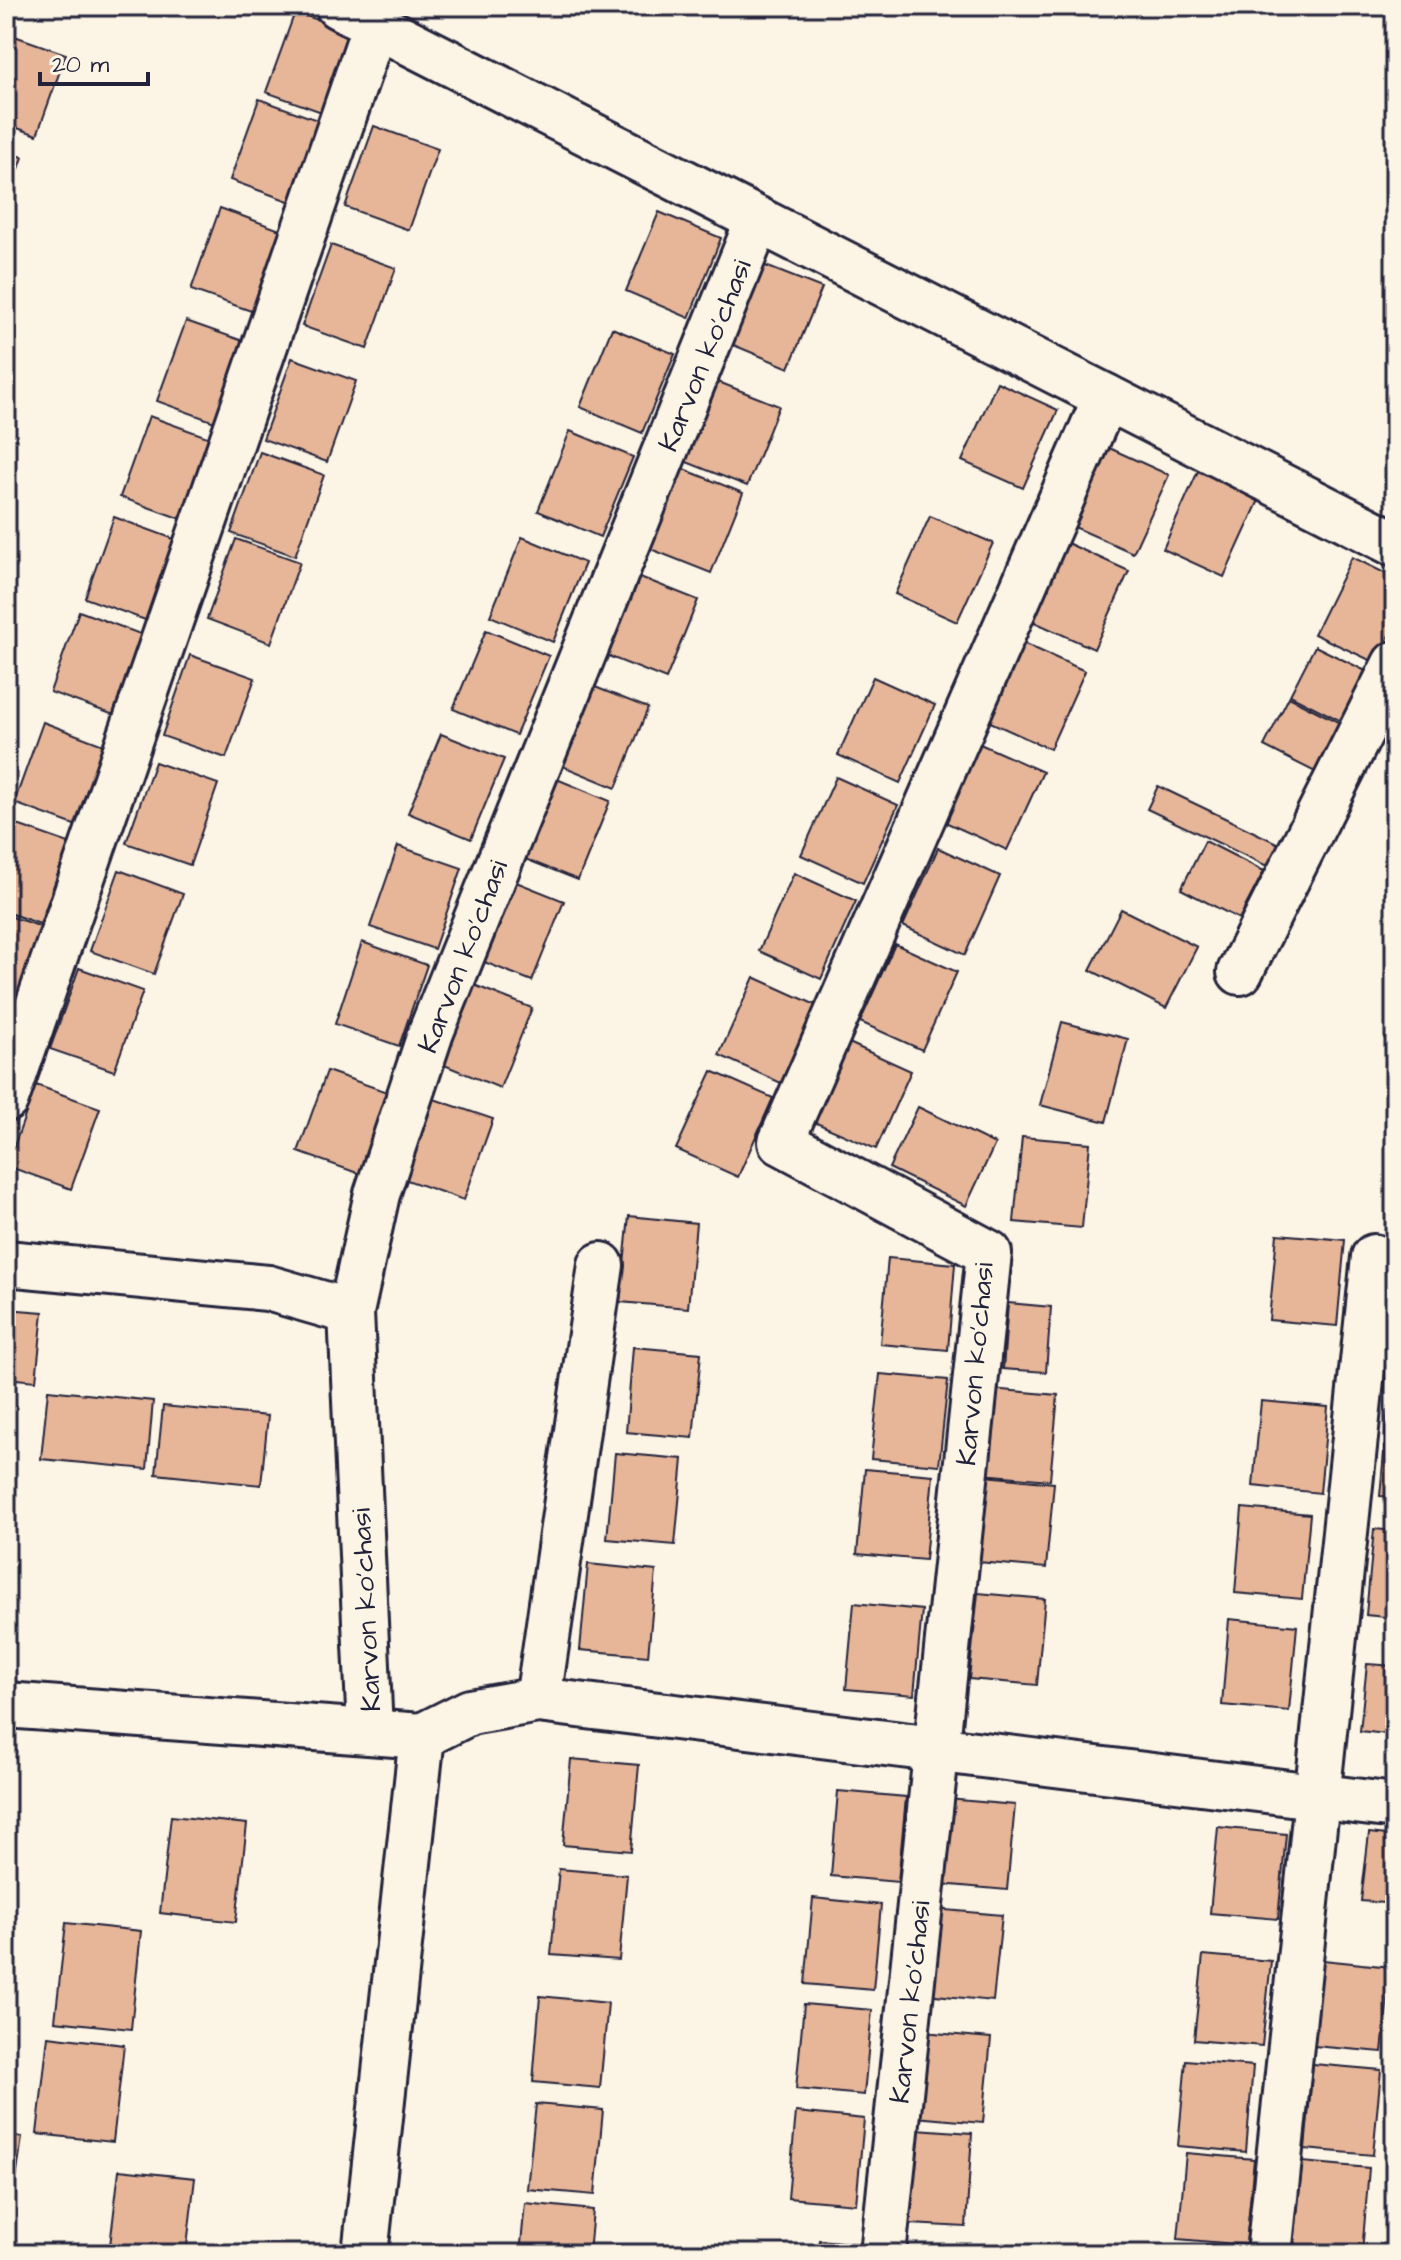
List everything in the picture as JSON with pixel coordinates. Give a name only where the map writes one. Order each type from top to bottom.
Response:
[{"type":"street","points":[[6,1099],[357,15],[1395,544]]},
{"type":"street","name":"Karvon ko'chasi","points":[[370,1732],[351,1312],[377,1194],[431,1032],[758,220]]},
{"type":"street","name":"Karvon ko'chasi","points":[[883,2254],[989,1253],[781,1142],[1106,397]]},
{"type":"street","points":[[1240,972],[1395,664]]},
{"type":"street","points":[[1269,2254],[1374,1257]]},
{"type":"street","points":[[6,1263],[268,1288],[351,1312]]},
{"type":"street","points":[[538,1700],[601,1265]]},
{"type":"street","points":[[365,2254],[422,1736],[470,1712],[538,1700],[1395,1806]]},
{"type":"street","name":"Karvon ko'chasi","points":[[6,1705],[422,1736]]},
{"type":"building","points":[[295,12],[359,34],[330,115],[266,92]]},
{"type":"building","points":[[6,33],[66,54],[37,135],[6,124]]},
{"type":"building","points":[[259,99],[323,122],[294,203],[230,180]]},
{"type":"building","points":[[374,126],[438,149],[409,230],[345,207]]},
{"type":"building","points":[[6,151],[23,157],[6,206]]},
{"type":"building","points":[[220,208],[283,231],[254,312],[191,290]]},
{"type":"building","points":[[659,212],[721,238],[689,318],[626,291]]},
{"type":"building","points":[[331,245],[396,268],[367,349],[302,326]]},
{"type":"building","points":[[758,263],[822,288],[789,368],[726,342]]},
{"type":"building","points":[[186,321],[249,343],[220,424],[157,401]]},
{"type":"building","points":[[612,328],[675,354],[642,433],[580,407]]},
{"type":"building","points":[[292,358],[356,381],[327,462],[263,439]]},
{"type":"building","points":[[716,381],[779,406],[747,486],[684,461]]},
{"type":"building","points":[[997,382],[1058,410],[1023,488],[962,461]]},
{"type":"building","points":[[149,416],[213,439],[184,520],[120,497]]},
{"type":"building","points":[[570,431],[633,457],[600,537],[538,511]]},
{"type":"building","points":[[1107,447],[1169,475],[1133,553],[1072,526]]},
{"type":"building","points":[[260,452],[324,475],[295,556],[231,533]]},
{"type":"building","points":[[681,468],[743,493],[711,573],[648,548]]},
{"type":"building","points":[[1198,471],[1260,498],[1224,577],[1163,549]]},
{"type":"building","points":[[930,516],[993,543],[957,622],[895,594]]},
{"type":"building","points":[[114,517],[177,540],[148,621],[85,598]]},
{"type":"building","points":[[522,537],[585,563],[553,642],[490,616]]},
{"type":"building","points":[[236,539],[300,562],[271,643],[207,619]]},
{"type":"building","points":[[1067,543],[1129,571],[1094,649],[1032,621]]},
{"type":"building","points":[[1352,557],[1395,578],[1395,623],[1376,663],[1314,634]]},
{"type":"building","points":[[635,575],[698,600],[666,679],[603,654]]},
{"type":"building","points":[[79,611],[143,635],[114,715],[50,692]]},
{"type":"building","points":[[486,630],[549,656],[516,735],[453,709]]},
{"type":"building","points":[[1023,643],[1085,671],[1050,749],[988,721]]},
{"type":"building","points":[[1315,646],[1374,675],[1349,725],[1290,695]]},
{"type":"building","points":[[190,655],[255,678],[226,758],[162,736]]},
{"type":"building","points":[[873,677],[935,705],[900,783],[838,755]]},
{"type":"building","points":[[585,683],[648,708],[616,788],[553,762]]},
{"type":"building","points":[[1289,697],[1348,727],[1323,776],[1264,746]]},
{"type":"building","points":[[43,722],[106,746],[77,826],[14,803]]},
{"type":"building","points":[[441,734],[504,759],[471,839],[408,813]]},
{"type":"building","points":[[980,744],[1043,772],[1007,850],[945,822]]},
{"type":"building","points":[[155,762],[218,784],[190,865],[126,843]]},
{"type":"building","points":[[547,775],[610,801],[578,880],[515,855]]},
{"type":"building","points":[[836,777],[898,805],[863,883],[801,855]]},
{"type":"building","points":[[1158,786],[1279,844],[1269,867],[1147,809]]},
{"type":"building","points":[[6,821],[69,843],[40,924],[6,912]]},
{"type":"building","points":[[1205,841],[1264,871],[1239,919],[1181,889]]},
{"type":"building","points":[[398,846],[462,868],[434,949],[370,927]]},
{"type":"building","points":[[938,848],[1000,876],[965,955],[903,926]]},
{"type":"building","points":[[119,870],[183,894],[154,974],[90,951]]},
{"type":"building","points":[[794,873],[856,901],[821,979],[759,951]]},
{"type":"building","points":[[501,876],[564,901],[532,981],[469,956]]},
{"type":"building","points":[[1121,909],[1197,947],[1166,1008],[1090,970]]},
{"type":"building","points":[[6,915],[42,927],[13,1008],[6,1006]]},
{"type":"building","points":[[362,942],[427,965],[399,1046],[335,1024]]},
{"type":"building","points":[[895,944],[957,972],[922,1050],[860,1022]]},
{"type":"building","points":[[79,968],[143,991],[114,1071],[50,1049]]},
{"type":"building","points":[[754,977],[816,1005],[781,1083],[719,1055]]},
{"type":"building","points":[[469,983],[532,1008],[500,1088],[437,1062]]},
{"type":"building","points":[[1062,1022],[1128,1039],[1106,1122],[1040,1105]]},
{"type":"building","points":[[849,1043],[911,1071],[876,1149],[814,1122]]},
{"type":"building","points":[[327,1071],[390,1093],[363,1175],[298,1152]]},
{"type":"building","points":[[712,1071],[773,1098],[738,1177],[676,1149]]},
{"type":"building","points":[[36,1085],[100,1108],[71,1189],[7,1166]]},
{"type":"building","points":[[428,1097],[493,1119],[464,1200],[401,1178]]},
{"type":"building","points":[[918,1107],[995,1144],[966,1206],[889,1168]]},
{"type":"building","points":[[1022,1137],[1090,1143],[1082,1228],[1014,1222]]},
{"type":"building","points":[[629,1216],[696,1223],[688,1308],[620,1302]]},
{"type":"building","points":[[1277,1234],[1345,1240],[1337,1326],[1269,1320]]},
{"type":"building","points":[[888,1258],[955,1264],[948,1350],[880,1344]]},
{"type":"building","points":[[1008,1303],[1051,1307],[1046,1372],[1003,1369]]},
{"type":"building","points":[[6,1309],[43,1312],[36,1381],[6,1378]]},
{"type":"building","points":[[633,1347],[701,1353],[693,1438],[626,1432]]},
{"type":"building","points":[[880,1374],[948,1380],[939,1465],[871,1459]]},
{"type":"building","points":[[991,1389],[1058,1395],[1050,1480],[982,1474]]},
{"type":"building","points":[[48,1390],[153,1401],[147,1469],[41,1459]]},
{"type":"building","points":[[1261,1401],[1328,1407],[1320,1493],[1253,1486]]},
{"type":"building","points":[[163,1406],[268,1416],[261,1485],[156,1474]]},
{"type":"building","points":[[1388,1410],[1395,1410],[1395,1497],[1380,1496]]},
{"type":"building","points":[[615,1453],[683,1459],[675,1545],[607,1539]]},
{"type":"building","points":[[865,1469],[933,1475],[925,1560],[857,1554]]},
{"type":"building","points":[[986,1476],[1054,1483],[1046,1568],[978,1562]]},
{"type":"building","points":[[1242,1508],[1310,1514],[1302,1599],[1235,1593]]},
{"type":"building","points":[[1374,1529],[1395,1531],[1395,1618],[1366,1615]]},
{"type":"building","points":[[588,1564],[656,1571],[648,1656],[580,1650]]},
{"type":"building","points":[[978,1593],[1045,1599],[1037,1685],[969,1679]]},
{"type":"building","points":[[854,1603],[922,1610],[914,1695],[846,1689]]},
{"type":"building","points":[[1229,1619],[1297,1626],[1289,1711],[1222,1705]]},
{"type":"building","points":[[1367,1664],[1395,1666],[1395,1735],[1360,1731]]},
{"type":"building","points":[[571,1759],[639,1765],[631,1851],[563,1845]]},
{"type":"building","points":[[838,1791],[906,1797],[898,1882],[831,1876]]},
{"type":"building","points":[[947,1799],[1015,1805],[1007,1890],[940,1884]]},
{"type":"building","points":[[171,1816],[247,1824],[236,1922],[160,1913]]},
{"type":"building","points":[[1218,1827],[1286,1834],[1278,1919],[1210,1913]]},
{"type":"building","points":[[1369,1833],[1395,1836],[1395,1904],[1361,1901]]},
{"type":"building","points":[[559,1869],[627,1875],[619,1960],[551,1955]]},
{"type":"building","points":[[813,1898],[881,1905],[873,1990],[805,1984]]},
{"type":"building","points":[[934,1909],[1002,1915],[993,2001],[926,1994]]},
{"type":"building","points":[[66,1923],[141,1931],[131,2029],[55,2021]]},
{"type":"building","points":[[1203,1955],[1271,1961],[1262,2046],[1194,2040]]},
{"type":"building","points":[[1323,1960],[1391,1967],[1382,2052],[1314,2046]]},
{"type":"building","points":[[540,1996],[608,2003],[600,2088],[533,2082]]},
{"type":"building","points":[[804,2004],[872,2010],[864,2095],[796,2089]]},
{"type":"building","points":[[923,2032],[991,2038],[983,2123],[915,2117]]},
{"type":"building","points":[[48,2036],[124,2045],[113,2142],[37,2134]]},
{"type":"building","points":[[1186,2060],[1253,2066],[1246,2152],[1178,2146]]},
{"type":"building","points":[[1313,2064],[1381,2070],[1373,2155],[1305,2149]]},
{"type":"building","points":[[536,2104],[603,2110],[595,2195],[527,2189]]},
{"type":"building","points":[[796,2112],[864,2119],[856,2204],[788,2198]]},
{"type":"building","points":[[916,2129],[972,2133],[966,2227],[910,2224]]},
{"type":"building","points":[[6,2135],[22,2137],[16,2180],[6,2179]]},
{"type":"building","points":[[1186,2153],[1254,2159],[1246,2245],[1178,2239]]},
{"type":"building","points":[[1302,2162],[1369,2168],[1362,2253],[1294,2247]]},
{"type":"building","points":[[119,2170],[195,2178],[186,2254],[109,2254]]},
{"type":"building","points":[[525,2203],[593,2210],[589,2254],[520,2254]]},
{"type":"building","points":[[819,2240],[861,2244],[860,2254],[818,2254]]}]
